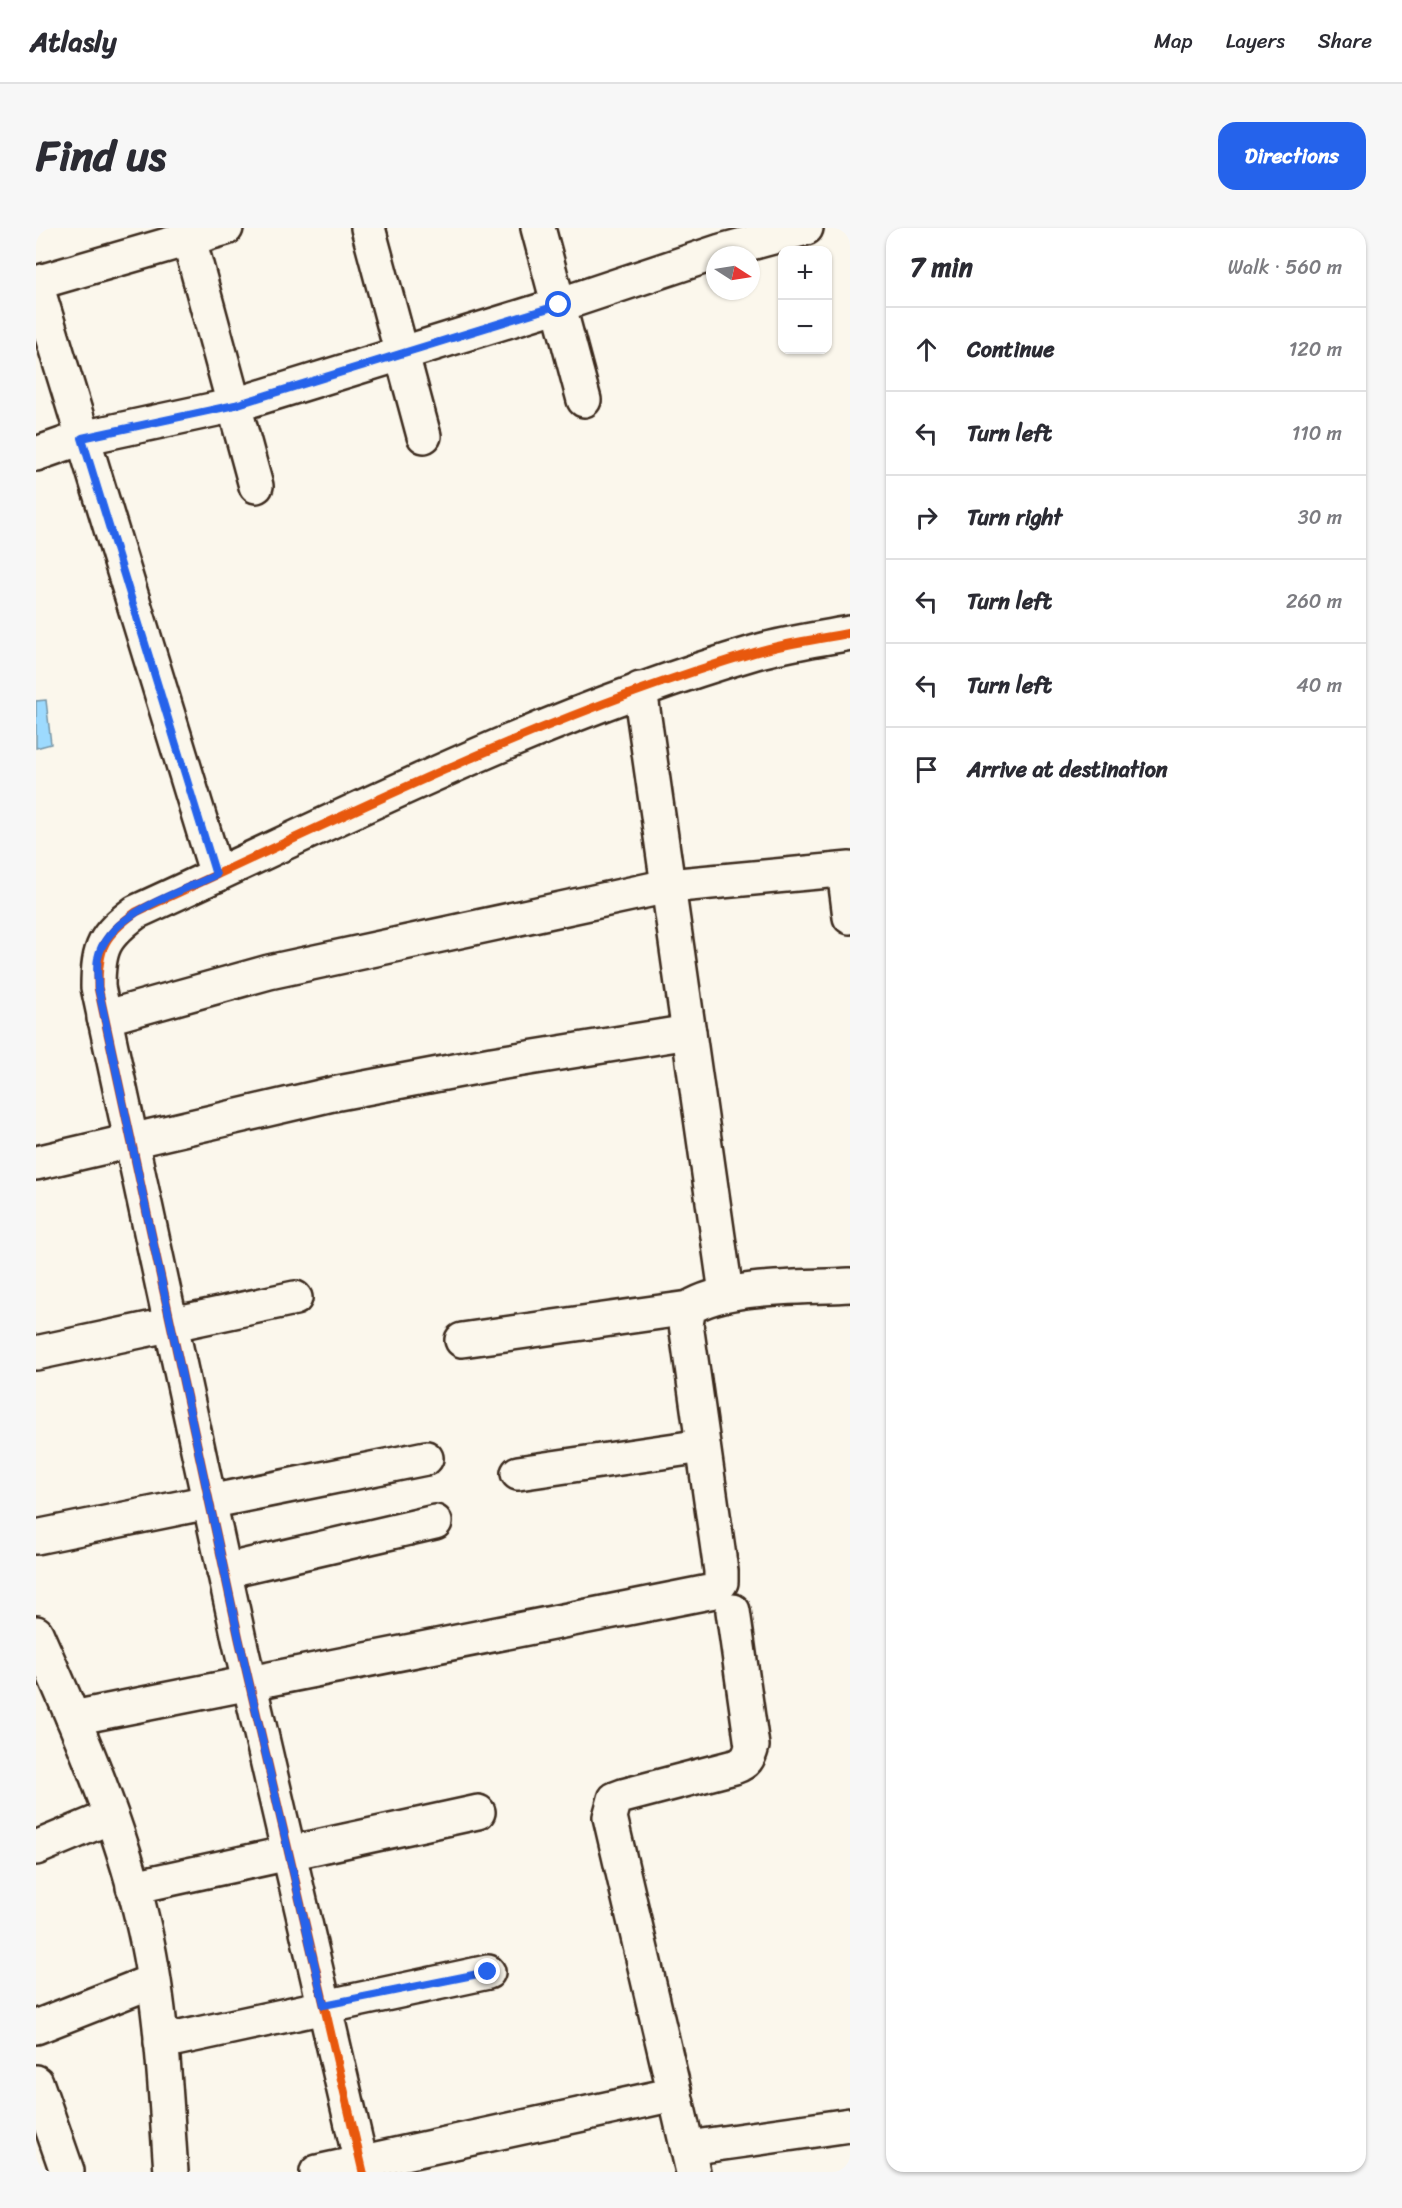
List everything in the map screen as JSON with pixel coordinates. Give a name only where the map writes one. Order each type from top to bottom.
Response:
[{"type":"street","points":[[216,875],[36,283],[188,233],[226,228]]},
{"type":"street","points":[[368,228],[424,435]]},
{"type":"street","points":[[538,228],[584,400]]},
{"type":"street","points":[[36,454],[82,438],[235,405],[559,305],[717,240],[807,228]]},
{"type":"street","points":[[188,233],[256,486]]},
{"type":"street","points":[[362,2168],[249,1684],[170,1324],[104,1018],[98,987],[98,957],[114,928],[136,912],[504,743],[640,689],[759,651],[850,633]]},
{"type":"street","points":[[640,689],[726,1293]]},
{"type":"street","points":[[104,1018],[269,972],[668,886],[847,870],[850,917]]},
{"type":"street","points":[[36,1163],[333,1094],[492,1064],[688,1032]]},
{"type":"street","points":[[462,1340],[689,1308],[726,1293],[850,1285]]},
{"type":"street","points":[[36,1353],[295,1298]]},
{"type":"street","points":[[73,1718],[249,1684],[465,1638],[714,1591],[721,1581],[721,1570],[686,1324],[689,1308]]},
{"type":"street","points":[[518,1473],[703,1446]]},
{"type":"street","points":[[36,1537],[426,1458]]},
{"type":"street","points":[[224,1571],[435,1522]]},
{"type":"street","points":[[734,1611],[752,1746],[744,1763],[615,1799],[610,1817],[691,2160],[850,2125]]},
{"type":"street","points":[[36,1634],[45,1679],[73,1718],[110,1817],[142,1919],[161,2042],[171,2172]]},
{"type":"street","points":[[132,1887],[478,1812]]},
{"type":"street","points":[[36,1848],[110,1817]]},
{"type":"street","points":[[161,2042],[324,2005],[488,1972]]},
{"type":"street","points":[[36,2026],[153,1981]]},
{"type":"street","points":[[36,2082],[67,2171]]},
{"type":"street","points":[[317,2172],[362,2168],[675,2094]]},
{"type":"water","points":[[46,700],[51,744],[36,748],[36,701]]},
{"type":"cycle path","points":[[363,2172],[239,1639],[98,987],[99,962],[102,952],[110,936],[136,912],[365,805],[519,737],[676,677],[756,652],[850,633]]},
{"type":"route","points":[[488,1972],[324,2005],[239,1639],[98,987],[98,957],[114,928],[136,912],[216,875],[82,438],[235,405],[559,305]]}]
